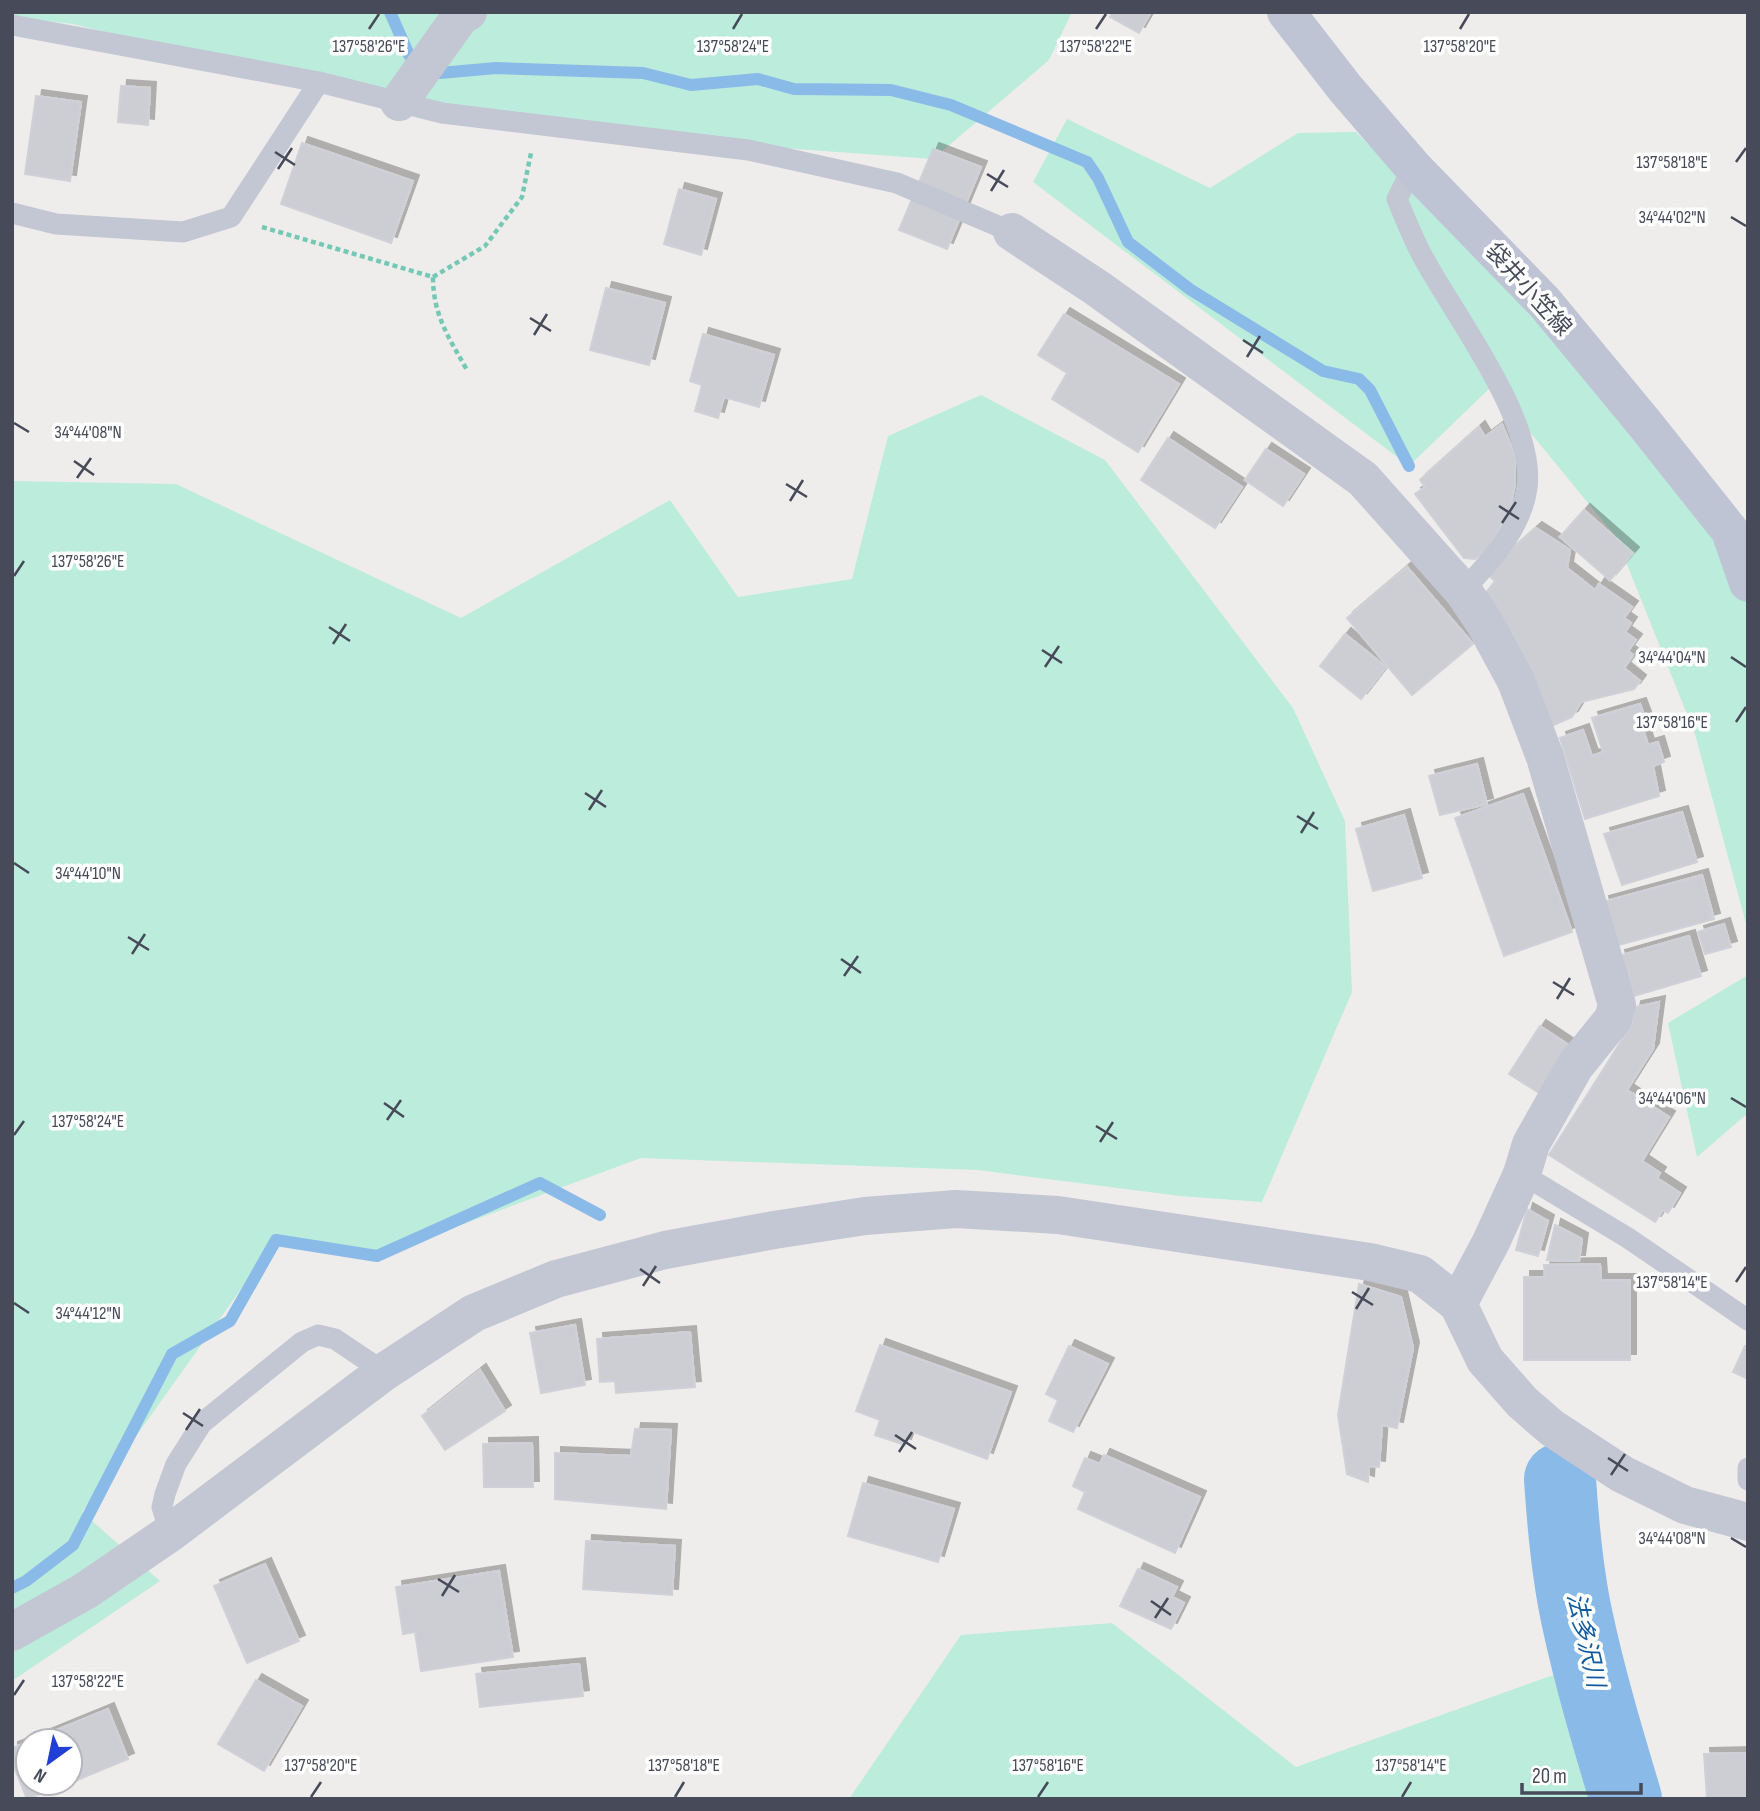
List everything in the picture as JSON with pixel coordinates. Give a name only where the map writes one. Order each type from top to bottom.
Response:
[{"type":"main road","name":"袋井小笠線","points":[[1286,12],[1345,88],[1413,167],[1545,303],[1645,424],[1730,531],[1748,583]]},
{"type":"street","points":[[400,102],[460,17],[468,12]]},
{"type":"street","points":[[1012,232],[1097,288],[1363,478],[1463,591],[1484,622],[1516,681],[1545,757],[1617,1005],[1613,1019],[1575,1066],[1531,1144],[1522,1174],[1491,1242],[1458,1304]]},
{"type":"street","points":[[12,1632],[85,1591],[170,1533],[384,1372],[474,1313],[556,1279],[665,1250],[865,1216],[956,1209],[1058,1215],[1370,1262],[1420,1275],[1458,1304],[1485,1360],[1522,1402],[1552,1428],[1622,1474],[1685,1506],[1748,1522]]},
{"type":"lane","points":[[12,25],[319,82],[442,113],[748,150],[897,183],[1012,232]]},
{"type":"lane","points":[[12,213],[56,225],[183,232],[231,217],[319,82]]},
{"type":"lane","points":[[1413,167],[1397,199],[1422,255],[1510,404],[1528,462],[1527,489],[1518,518],[1506,542],[1463,591]]},
{"type":"lane","points":[[1522,1174],[1628,1238],[1748,1321]]},
{"type":"lane","points":[[170,1533],[162,1507],[165,1494],[177,1464],[202,1423],[302,1342],[318,1335],[335,1339],[384,1372]]},
{"type":"lane","points":[[1748,1468],[1748,1480]]},
{"type":"path","points":[[231,217],[433,277],[485,246],[522,197],[537,124]]},
{"type":"path","points":[[433,277],[433,299],[447,335],[467,370]]},
{"type":"green space","points":[[12,12],[1072,12],[1049,60],[933,159],[485,126],[73,24],[12,17]]},
{"type":"green space","points":[[1067,119],[1210,188],[1298,133],[1356,132],[1748,525],[1748,931],[1695,734],[1616,537],[1492,386],[1409,466],[1033,182]]},
{"type":"green space","points":[[981,395],[1105,460],[1293,708],[1345,821],[1352,992],[1262,1202],[1180,1196],[978,1170],[641,1158],[377,1256],[276,1240],[82,1512],[160,1581],[12,1681],[12,481],[176,484],[461,618],[670,500],[738,597],[852,579],[888,436]]},
{"type":"green space","points":[[1748,975],[1748,1113],[1697,1157],[1668,1023]]},
{"type":"green space","points":[[1112,1623],[1296,1767],[1567,1670],[1613,1799],[849,1799],[961,1635]]},
{"type":"building","points":[[1113,12],[1151,12],[1139,33],[1110,17]]},
{"type":"building","points":[[121,86],[150,88],[148,125],[118,122]]},
{"type":"building","points":[[36,96],[81,102],[70,181],[25,174]]},
{"type":"building","points":[[302,143],[413,181],[391,243],[281,204]]},
{"type":"building","points":[[933,149],[981,167],[947,249],[899,230]]},
{"type":"building","points":[[679,189],[716,199],[701,255],[664,244]]},
{"type":"building","points":[[606,288],[665,303],[649,365],[590,350]]},
{"type":"building","points":[[1064,314],[1179,384],[1138,452],[1052,399],[1067,373],[1038,355]]},
{"type":"building","points":[[703,334],[774,355],[759,407],[724,397],[718,418],[695,411],[702,385],[690,381]]},
{"type":"building","points":[[1502,424],[1515,456],[1515,484],[1510,510],[1488,548],[1475,559],[1464,558],[1415,494],[1425,487],[1420,480],[1479,427],[1485,437]]},
{"type":"building","points":[[1168,438],[1242,487],[1215,528],[1141,480]]},
{"type":"building","points":[[1266,449],[1304,474],[1283,506],[1245,480]]},
{"type":"building","points":[[1584,510],[1633,553],[1610,580],[1560,537]]},
{"type":"building","points":[[1536,528],[1570,550],[1567,568],[1595,590],[1599,584],[1632,607],[1624,618],[1631,623],[1625,632],[1636,640],[1628,651],[1633,655],[1624,668],[1640,681],[1634,689],[1581,702],[1572,717],[1538,732],[1480,600],[1495,581],[1488,575],[1501,559]]},
{"type":"building","points":[[1407,567],[1473,644],[1412,695],[1347,618]]},
{"type":"building","points":[[1345,634],[1386,667],[1361,699],[1320,666]]},
{"type":"building","points":[[1640,704],[1646,720],[1641,722],[1648,745],[1658,742],[1664,762],[1653,766],[1659,796],[1585,819],[1560,738],[1583,730],[1592,756],[1603,752],[1592,718]]},
{"type":"building","points":[[1477,764],[1487,804],[1440,815],[1429,776]]},
{"type":"building","points":[[1523,794],[1572,932],[1504,956],[1455,818]]},
{"type":"building","points":[[1682,812],[1697,862],[1622,885],[1604,834]]},
{"type":"building","points":[[1404,815],[1422,878],[1373,891],[1356,829]]},
{"type":"building","points":[[1702,875],[1714,919],[1615,946],[1603,902]]},
{"type":"building","points":[[1724,924],[1731,947],[1705,954],[1698,932]]},
{"type":"building","points":[[1689,936],[1701,976],[1631,997],[1619,956]]},
{"type":"building","points":[[1659,1002],[1653,1049],[1627,1090],[1669,1117],[1642,1161],[1660,1173],[1657,1178],[1680,1193],[1668,1213],[1663,1210],[1655,1222],[1549,1155],[1632,1024],[1635,1007]]},
{"type":"building","points":[[1540,1026],[1570,1046],[1539,1093],[1509,1074]]},
{"type":"building","points":[[1527,1209],[1548,1221],[1538,1256],[1516,1250]]},
{"type":"building","points":[[1555,1225],[1582,1239],[1579,1261],[1547,1260]]},
{"type":"building","points":[[1600,1264],[1601,1280],[1630,1280],[1630,1360],[1524,1360],[1524,1277],[1545,1277],[1544,1265]]},
{"type":"building","points":[[1359,1284],[1401,1297],[1413,1348],[1397,1428],[1382,1425],[1379,1467],[1369,1466],[1368,1482],[1347,1474],[1338,1415]]},
{"type":"building","points":[[575,1325],[585,1385],[541,1393],[530,1333]]},
{"type":"building","points":[[690,1332],[695,1387],[616,1393],[615,1381],[600,1382],[597,1339]]},
{"type":"building","points":[[880,1345],[1011,1392],[987,1459],[911,1431],[905,1445],[875,1435],[880,1420],[856,1411]]},
{"type":"building","points":[[1069,1346],[1108,1364],[1073,1432],[1049,1421],[1058,1400],[1046,1394]]},
{"type":"building","points":[[1745,1346],[1748,1347],[1748,1379],[1733,1372]]},
{"type":"building","points":[[480,1370],[505,1411],[445,1450],[422,1416]]},
{"type":"building","points":[[635,1429],[671,1430],[666,1509],[555,1499],[555,1453],[631,1456]]},
{"type":"building","points":[[532,1443],[533,1487],[484,1487],[483,1444]]},
{"type":"building","points":[[1104,1455],[1200,1497],[1175,1553],[1078,1509],[1085,1492],[1073,1486],[1085,1458],[1100,1464]]},
{"type":"building","points":[[863,1483],[954,1509],[938,1562],[848,1536]]},
{"type":"building","points":[[586,1541],[675,1546],[672,1595],[583,1589]]},
{"type":"building","points":[[265,1564],[299,1641],[247,1663],[214,1586]]},
{"type":"building","points":[[1138,1569],[1177,1587],[1172,1597],[1184,1603],[1171,1629],[1120,1606]]},
{"type":"building","points":[[499,1571],[513,1657],[421,1671],[415,1632],[403,1634],[396,1587]]},
{"type":"building","points":[[579,1664],[583,1696],[480,1707],[476,1674]]},
{"type":"building","points":[[256,1680],[302,1706],[264,1771],[218,1744]]},
{"type":"building","points":[[108,1709],[128,1759],[84,1777],[84,1727],[64,1727]]},
{"type":"building","points":[[14,1747],[14,1767],[12,1762]]},
{"type":"building","points":[[1745,1753],[1748,1799],[1707,1799],[1704,1754]]},
{"type":"waterway","points":[[390,12],[409,55],[440,73],[496,68],[643,73],[691,85],[758,79],[794,89],[891,90],[951,105],[1087,162],[1098,178],[1128,242],[1191,290],[1323,371],[1359,379],[1370,390],[1409,466]]},
{"type":"waterway","points":[[12,1588],[26,1581],[73,1545],[172,1354],[230,1321],[276,1240],[377,1256],[540,1183],[600,1215]]},
{"type":"waterway","name":"法多沢川","points":[[1560,1479],[1566,1548],[1577,1618],[1593,1686],[1626,1799]]}]
